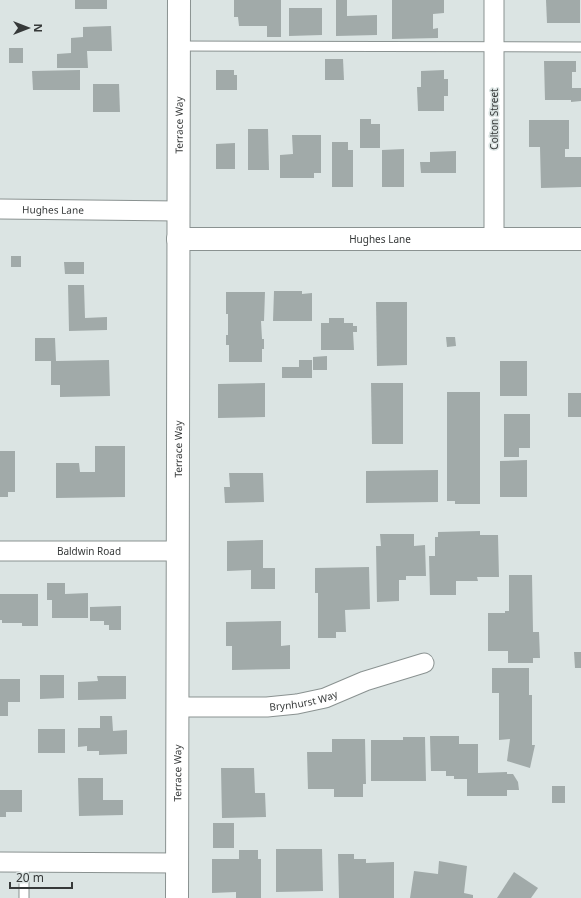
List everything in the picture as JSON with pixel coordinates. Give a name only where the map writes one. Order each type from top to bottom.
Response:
[{"type":"street","name":"Terrace Way","points":[[177,898],[179,0]]},
{"type":"street","name":"Colton Street","points":[[494,0],[494,239]]},
{"type":"street","name":"Hughes Lane","points":[[0,209],[178,211]]},
{"type":"street","name":"Hughes Lane","points":[[178,239],[581,239]]},
{"type":"street","name":"Baldwin Road","points":[[0,551],[178,551]]},
{"type":"street","name":"Brynhurst Way","points":[[178,706],[267,706],[297,704],[325,698],[365,681],[424,663]]},
{"type":"street","points":[[0,862],[177,863]]},
{"type":"lane","points":[[179,46],[581,47]]},
{"type":"lane","points":[[24,862],[24,898]]},
{"type":"building","points":[[75,0],[107,0],[107,9],[75,9]]},
{"type":"building","points":[[234,0],[281,0],[281,37],[267,37],[267,26],[239,26],[238,17],[234,17]]},
{"type":"building","points":[[336,0],[347,0],[347,16],[377,15],[377,35],[336,36]]},
{"type":"building","points":[[392,0],[444,0],[444,13],[433,14],[433,29],[438,28],[438,38],[392,39]]},
{"type":"building","points":[[546,0],[580,0],[580,23],[547,23]]},
{"type":"building","points":[[289,8],[322,8],[322,35],[289,36]]},
{"type":"building","points":[[111,26],[112,51],[87,51],[88,68],[57,68],[57,54],[71,53],[71,38],[83,37],[83,27]]},
{"type":"building","points":[[9,48],[23,48],[23,63],[9,63]]},
{"type":"building","points":[[325,59],[343,59],[344,80],[325,80]]},
{"type":"building","points":[[544,61],[576,61],[576,72],[572,72],[572,88],[581,88],[581,101],[571,102],[571,100],[545,100]]},
{"type":"building","points":[[80,70],[80,90],[33,90],[32,71]]},
{"type":"building","points":[[216,70],[234,70],[234,75],[237,75],[237,90],[216,90]]},
{"type":"building","points":[[444,70],[444,79],[448,79],[448,96],[444,96],[444,111],[418,111],[417,87],[421,87],[421,71]]},
{"type":"building","points":[[93,84],[119,84],[120,112],[93,112]]},
{"type":"building","points":[[360,119],[371,119],[371,124],[380,124],[380,148],[360,148]]},
{"type":"building","points":[[529,120],[569,120],[569,149],[565,149],[565,157],[581,157],[581,187],[541,188],[540,147],[529,147]]},
{"type":"building","points":[[248,129],[268,129],[269,170],[248,170]]},
{"type":"building","points":[[292,135],[321,135],[321,173],[314,173],[314,178],[280,178],[280,155],[293,154]]},
{"type":"building","points":[[332,142],[348,142],[348,150],[353,150],[353,187],[332,187]]},
{"type":"building","points":[[235,143],[235,169],[216,169],[216,144]]},
{"type":"building","points":[[404,149],[404,187],[382,187],[382,150]]},
{"type":"building","points":[[456,151],[456,173],[421,173],[420,162],[430,162],[430,152]]},
{"type":"building","points":[[11,256],[21,256],[21,267],[11,267]]},
{"type":"building","points":[[64,262],[84,262],[84,274],[65,274]]},
{"type":"building","points":[[68,285],[84,285],[85,318],[107,317],[107,330],[69,331]]},
{"type":"building","points":[[274,291],[302,291],[302,294],[312,293],[312,321],[273,321]]},
{"type":"building","points":[[226,292],[265,292],[264,321],[261,321],[262,339],[264,339],[262,362],[229,362],[229,345],[226,345],[226,335],[228,335],[228,314],[226,314]]},
{"type":"building","points":[[376,302],[407,302],[407,365],[377,366]]},
{"type":"building","points":[[329,318],[344,318],[344,323],[353,323],[353,326],[357,326],[357,332],[353,332],[354,350],[321,350],[321,323],[329,323]]},
{"type":"building","points":[[446,337],[455,337],[456,346],[447,347]]},
{"type":"building","points":[[35,338],[55,338],[56,361],[109,360],[110,396],[60,397],[60,385],[51,385],[51,361],[35,361]]},
{"type":"building","points":[[327,356],[327,370],[313,370],[313,357]]},
{"type":"building","points":[[299,360],[312,360],[312,378],[282,378],[282,367],[299,367]]},
{"type":"building","points":[[500,361],[527,361],[527,396],[500,396]]},
{"type":"building","points":[[265,383],[265,417],[218,418],[218,384]]},
{"type":"building","points":[[371,383],[403,383],[403,444],[372,444]]},
{"type":"building","points":[[447,392],[480,392],[480,504],[455,504],[455,501],[447,501]]},
{"type":"building","points":[[568,393],[581,393],[581,417],[568,417]]},
{"type":"building","points":[[504,414],[530,414],[530,448],[519,448],[519,457],[504,457]]},
{"type":"building","points":[[95,446],[125,446],[125,497],[56,498],[56,463],[79,463],[80,472],[95,472]]},
{"type":"building","points":[[0,451],[15,451],[15,492],[8,492],[8,497],[0,497]]},
{"type":"building","points":[[527,460],[527,497],[500,497],[500,461]]},
{"type":"building","points":[[438,470],[438,502],[366,503],[366,471]]},
{"type":"building","points":[[229,473],[263,473],[264,502],[225,503],[224,487],[230,487]]},
{"type":"building","points":[[480,531],[480,535],[498,535],[499,577],[477,577],[478,581],[456,581],[456,595],[430,595],[429,556],[435,556],[435,537],[438,537],[438,532]]},
{"type":"building","points":[[380,534],[414,534],[414,546],[425,545],[426,576],[406,576],[406,580],[399,580],[399,601],[377,602],[376,546],[381,546]]},
{"type":"building","points":[[263,540],[263,568],[275,568],[275,589],[251,589],[251,570],[227,571],[227,541]]},
{"type":"building","points":[[369,567],[370,609],[345,610],[346,632],[336,632],[336,638],[318,638],[318,593],[315,593],[315,568]]},
{"type":"building","points":[[509,575],[532,575],[533,632],[539,632],[540,658],[533,658],[533,663],[508,663],[508,651],[488,651],[488,613],[505,613],[505,611],[509,611]]},
{"type":"building","points":[[47,583],[65,583],[65,594],[88,593],[88,618],[52,618],[52,600],[47,600]]},
{"type":"building","points":[[0,594],[38,594],[38,626],[22,626],[22,623],[2,623],[2,620],[0,620]]},
{"type":"building","points":[[121,606],[121,630],[109,630],[109,625],[104,625],[104,621],[90,621],[90,607]]},
{"type":"building","points":[[281,621],[281,646],[290,645],[290,669],[232,670],[232,646],[226,646],[226,622]]},
{"type":"building","points":[[574,652],[581,652],[581,668],[575,668]]},
{"type":"building","points":[[492,668],[529,668],[529,695],[532,695],[532,745],[535,745],[530,768],[507,761],[510,739],[499,740],[499,693],[492,693]]},
{"type":"building","points":[[40,675],[64,675],[64,698],[40,699]]},
{"type":"building","points":[[97,676],[126,676],[126,699],[78,700],[78,682],[98,681]]},
{"type":"building","points":[[0,679],[20,679],[20,702],[8,702],[8,716],[0,716]]},
{"type":"building","points":[[100,716],[112,716],[113,731],[127,730],[127,754],[99,755],[99,751],[87,751],[87,746],[78,747],[78,728],[100,728]]},
{"type":"building","points":[[38,729],[65,729],[65,753],[38,753]]},
{"type":"building","points":[[430,736],[459,736],[459,744],[478,744],[478,773],[507,772],[507,774],[513,774],[518,782],[519,790],[507,790],[507,796],[467,796],[467,779],[454,779],[454,776],[446,776],[446,771],[431,771]]},
{"type":"building","points":[[403,737],[425,737],[426,781],[371,781],[371,740],[403,740]]},
{"type":"building","points":[[332,739],[365,739],[366,784],[363,784],[363,797],[334,797],[334,789],[308,789],[307,752],[332,752]]},
{"type":"building","points":[[221,768],[254,768],[255,793],[265,793],[266,817],[222,818]]},
{"type":"building","points":[[78,778],[103,778],[103,800],[123,800],[123,815],[79,816]]},
{"type":"building","points":[[552,786],[565,786],[565,803],[552,803]]},
{"type":"building","points":[[0,790],[22,790],[22,812],[6,812],[6,817],[0,817]]},
{"type":"building","points":[[213,823],[234,823],[234,848],[213,848]]},
{"type":"building","points":[[276,849],[322,849],[323,891],[276,892]]},
{"type":"building","points":[[239,850],[258,850],[258,859],[261,859],[261,898],[236,898],[236,892],[212,893],[212,859],[239,859]]},
{"type":"building","points":[[338,854],[354,854],[354,859],[366,859],[366,863],[394,862],[394,898],[339,898]]},
{"type":"building","points":[[439,861],[467,866],[464,893],[473,895],[473,898],[410,898],[414,871],[438,874]]},
{"type":"building","points":[[514,872],[538,888],[531,898],[497,898]]}]
